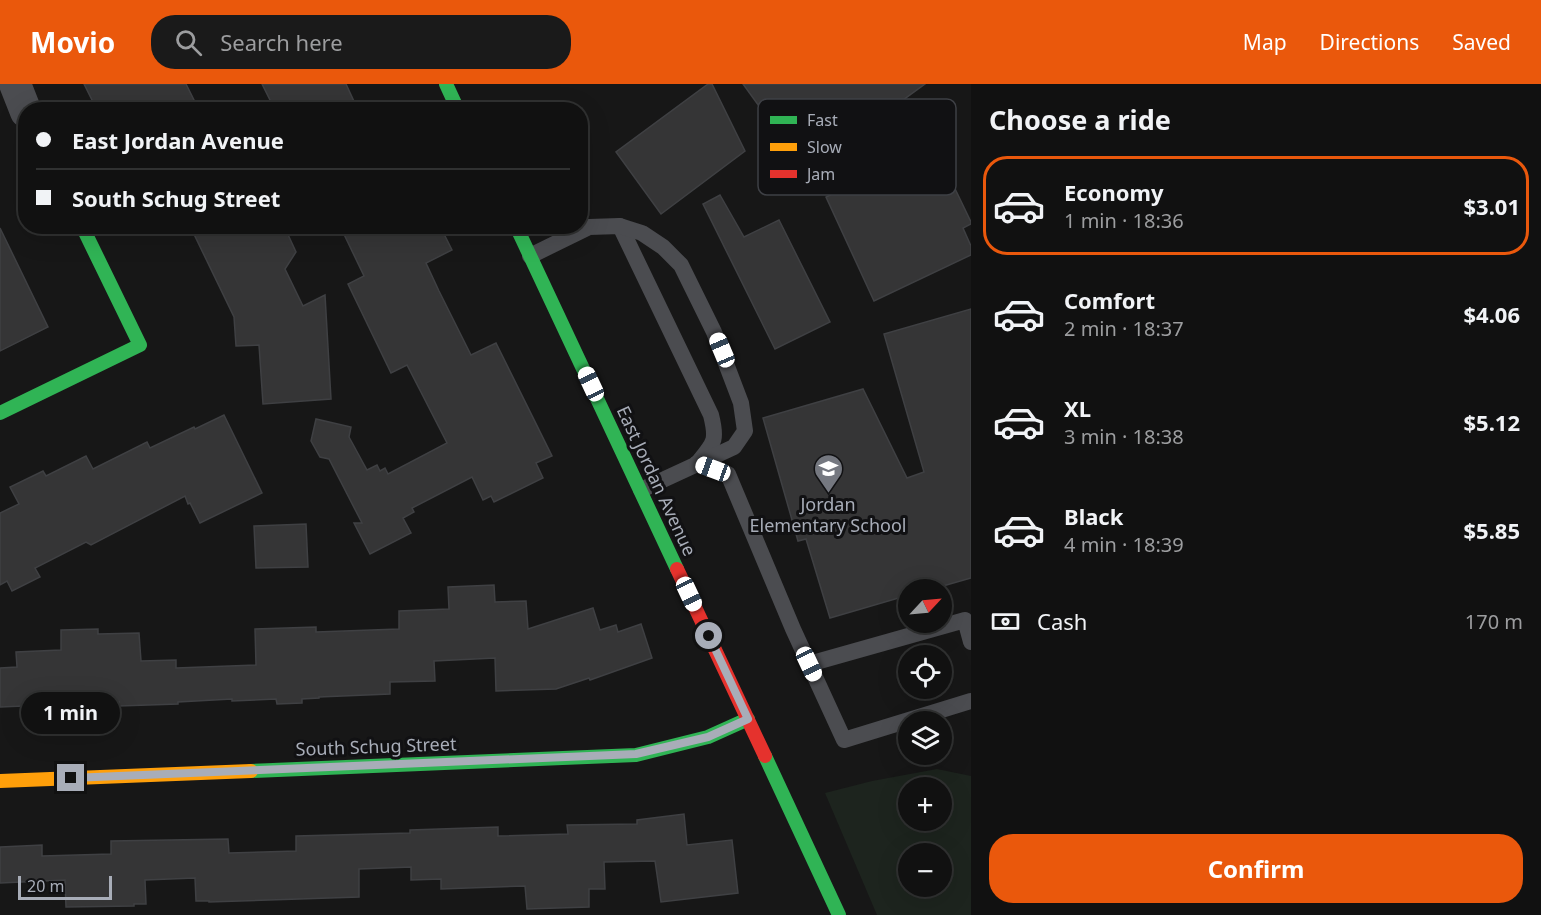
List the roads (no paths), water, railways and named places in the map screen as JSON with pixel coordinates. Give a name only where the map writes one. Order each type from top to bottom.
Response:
[{"type":"street","points":[[15,84],[22,102]]},
{"type":"street","points":[[446,84],[454,102]]},
{"type":"street","points":[[0,413],[140,345],[86,234]]},
{"type":"street","name":"East Jordan Avenue","points":[[520,234],[839,915]]},
{"type":"street","name":"South Schug Street","points":[[0,781],[636,754],[708,737],[748,719]]},
{"type":"lane","points":[[620,226],[711,415],[715,431],[714,442],[697,463]]},
{"type":"lane","points":[[588,227],[620,226],[642,233],[663,247],[681,265],[714,332],[741,403],[745,431],[734,447],[641,490]]},
{"type":"lane","points":[[530,256],[575,234]]},
{"type":"lane","points":[[697,463],[728,474],[844,740],[971,701]]},
{"type":"lane","points":[[809,664],[964,620],[971,642]]},
{"type":"place","name":"Jordan Elementary School","points":[[828,494]]}]
